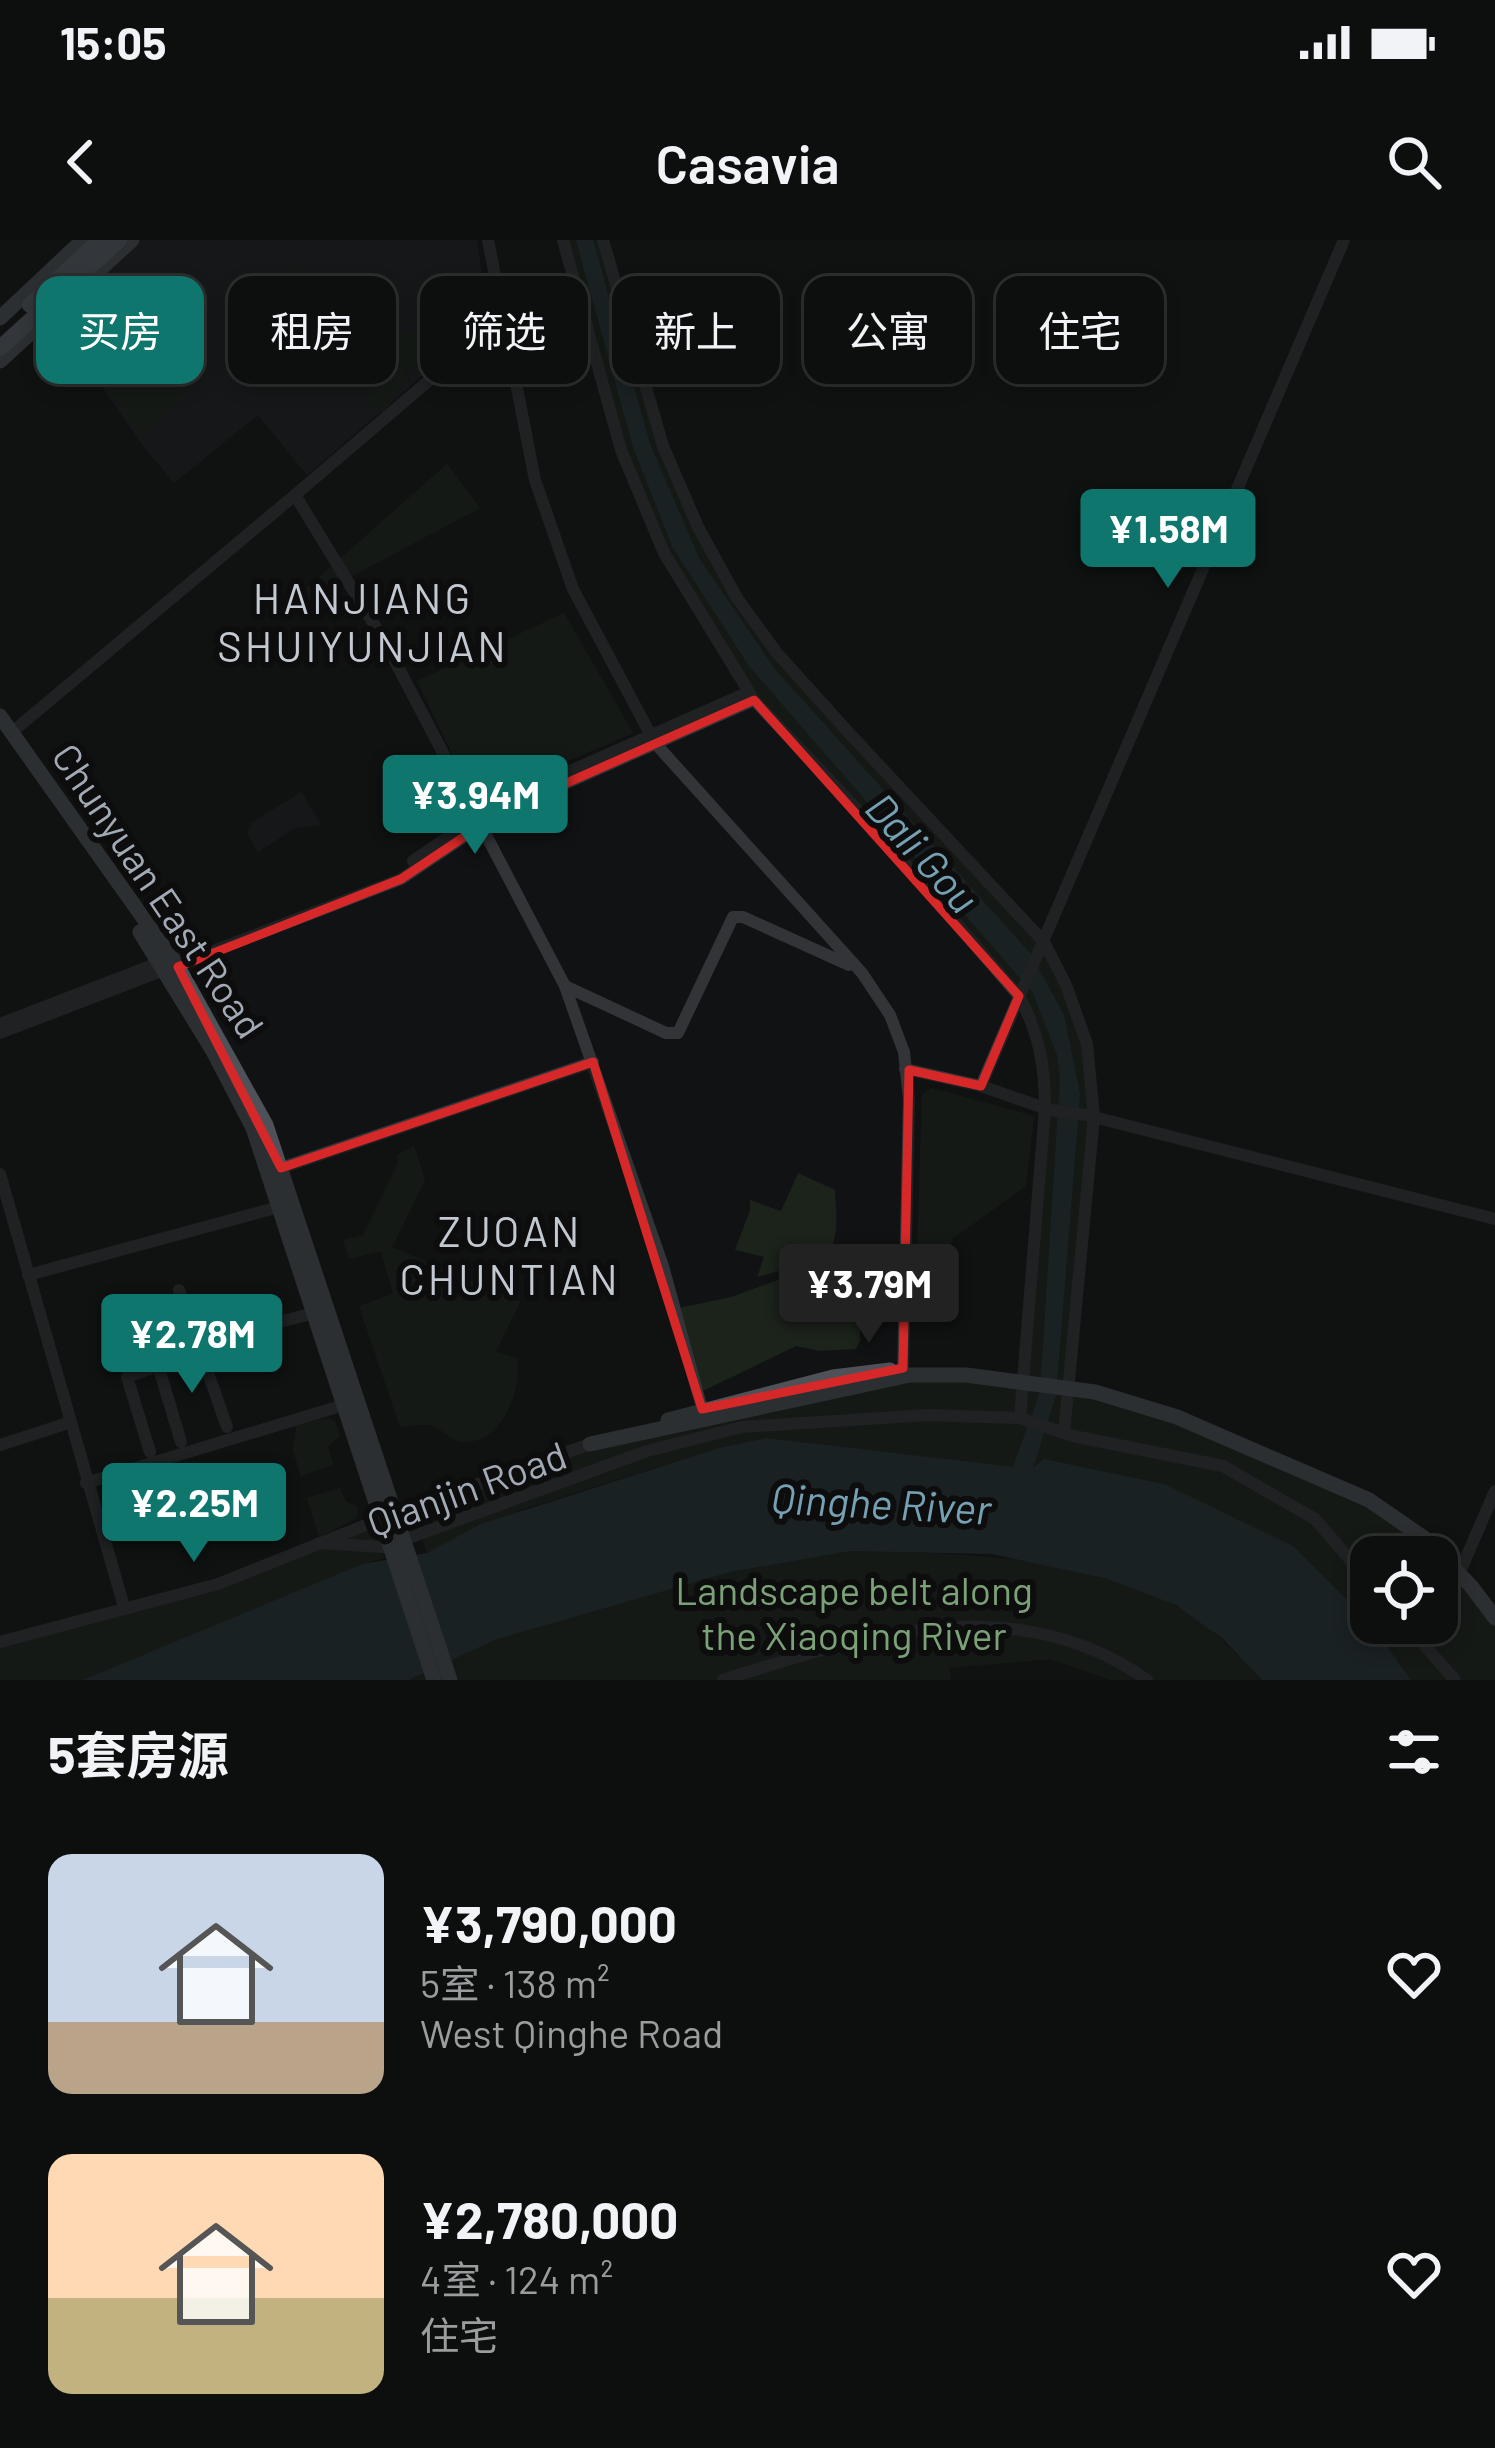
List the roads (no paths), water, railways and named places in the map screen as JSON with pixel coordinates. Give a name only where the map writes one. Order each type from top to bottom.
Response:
[{"type":"highway","points":[[0,332],[100,240]]},
{"type":"highway","points":[[0,347],[118,240]]},
{"type":"main road","points":[[0,318],[83,240]]},
{"type":"main road","points":[[0,361],[132,240]]},
{"type":"main road","name":"Chunyuan East Road","points":[[0,716],[249,1090],[280,1168],[388,1517]]},
{"type":"main road","name":"Chunyuan East Road","points":[[169,965],[253,1128],[344,1406],[388,1517]]},
{"type":"main road","points":[[590,1444],[905,1373]]},
{"type":"main road","points":[[590,1444],[833,1376],[905,1373],[1065,1383],[1177,1417],[1369,1500],[1424,1538],[1495,1606]]},
{"type":"main road","points":[[388,1517],[434,1680]]},
{"type":"main road","points":[[388,1517],[450,1680]]},
{"type":"main road","points":[[1460,1570],[1495,1618]]},
{"type":"street","points":[[488,240],[535,480],[572,589],[653,739],[858,969],[890,1015],[909,1099],[905,1373]]},
{"type":"street","points":[[563,240],[621,450],[664,553],[751,696],[868,821],[1019,996],[1033,1022],[1045,1066],[1048,1109],[1023,1419]]},
{"type":"street","points":[[604,240],[663,446],[698,527],[737,598],[777,653],[1045,942],[1066,985],[1087,1044],[1094,1118],[1062,1432]]},
{"type":"street","points":[[981,1086],[1344,240]]},
{"type":"street","points":[[5,730],[425,384]]},
{"type":"street","points":[[296,495],[386,644],[565,986],[663,1266],[702,1409]]},
{"type":"street","points":[[0,1029],[401,879],[476,822],[751,696]]},
{"type":"street","points":[[565,986],[666,1033],[678,1033],[733,917],[743,917],[858,969]]},
{"type":"street","points":[[280,1168],[593,1062]]},
{"type":"street","points":[[905,1069],[1495,1219]]},
{"type":"street","points":[[0,1174],[6,1222],[28,1275],[124,1607]]},
{"type":"street","points":[[28,1275],[279,1207]]},
{"type":"street","points":[[179,1290],[227,1427]]},
{"type":"street","points":[[140,1305],[181,1442]]},
{"type":"street","points":[[150,1452],[128,1377],[227,1341],[233,1334],[314,1312]]},
{"type":"street","points":[[760,1425],[800,1398]]},
{"type":"street","points":[[86,1484],[344,1406]]},
{"type":"street","points":[[319,1544],[384,1547],[647,1451],[760,1425],[928,1415],[1023,1419],[1062,1432],[1223,1466],[1315,1519],[1350,1560]]},
{"type":"street","points":[[0,1445],[68,1423]]},
{"type":"street","name":"Qianjin Road","points":[[0,1642],[218,1584],[590,1444]]},
{"type":"street","points":[[1460,1570],[1495,1491]]},
{"type":"street","points":[[723,1680],[853,1640],[955,1625],[1047,1634],[1127,1666],[1148,1680]]},
{"type":"street","points":[[1424,1644],[1455,1680]]},
{"type":"water","points":[[576,240],[593,240],[612,308],[612,371],[588,276]]},
{"type":"water","points":[[616,384],[633,384],[650,444],[699,558],[774,668],[1030,953],[1064,1015],[1080,1094],[1056,1395],[1033,1468],[1044,1459],[1164,1484],[1293,1546],[1350,1603],[1350,1644],[1385,1644],[1411,1680],[1262,1680],[1223,1639],[1176,1605],[1105,1578],[991,1554],[850,1551],[730,1572],[497,1639],[409,1680],[83,1680],[362,1564],[427,1553],[481,1524],[719,1448],[766,1438],[1013,1467],[1040,1392],[1060,1080],[1057,1055],[1033,993],[749,666],[673,548],[633,447]]},
{"type":"district","name":"HANJIANG SHUIYUNJIAN","points":[[363,624]]},
{"type":"district","name":"ZUOAN CHUNTIAN","points":[[510,1256]]},
{"type":"water label","name":"Dali Gou","points":[[922,853]]},
{"type":"water label","name":"Qinghe River","points":[[881,1504]]},
{"type":"park label","name":"Landscape belt along the Xiaoqing River","points":[[854,1614]]}]
